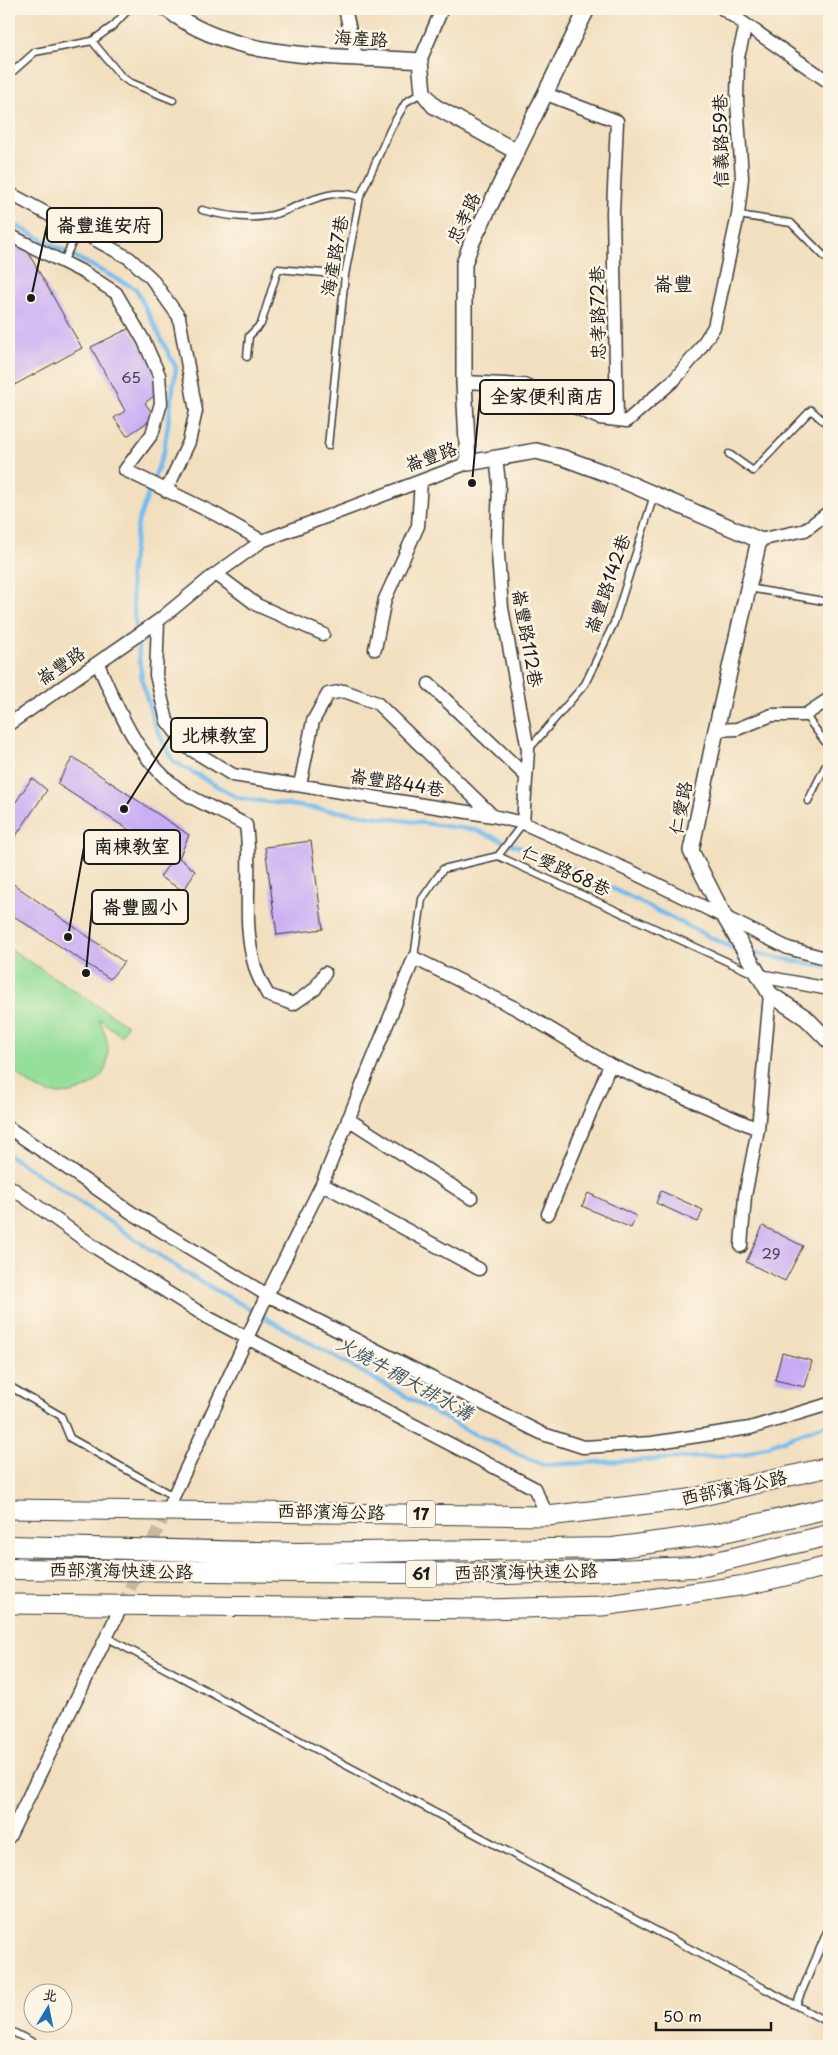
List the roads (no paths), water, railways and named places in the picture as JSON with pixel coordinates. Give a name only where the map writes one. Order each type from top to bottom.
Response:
[{"type":"highway","name":"西部濱海快速公路","points":[[9,1546],[298,1552],[613,1548],[715,1534],[829,1508]]},
{"type":"highway","name":"西部濱海快速公路","points":[[9,1569],[207,1573],[508,1574],[696,1567],[829,1535]]},
{"type":"main road","name":"西部濱海公路","points":[[9,1509],[170,1503],[548,1516],[689,1499],[829,1467]]},
{"type":"main road","points":[[9,1604],[484,1609],[602,1606],[746,1585],[826,1570]]},
{"type":"street","name":"海產路","points":[[167,9],[177,17],[220,37],[258,49],[304,56],[356,56],[420,61]]},
{"type":"street","points":[[345,9],[356,56]]},
{"type":"street","points":[[442,9],[420,61],[423,92],[434,106],[517,152]]},
{"type":"street","name":"忠孝路","points":[[468,463],[464,382],[464,264],[471,244],[587,9]]},
{"type":"street","points":[[723,9],[829,82]]},
{"type":"street","name":"信義路59巷","points":[[617,420],[627,421],[675,379],[697,353],[714,327],[738,215],[742,178],[737,101],[738,57],[746,24]]},
{"type":"street","name":"忠孝路72巷","points":[[546,94],[617,120],[613,212],[617,420]]},
{"type":"street","points":[[9,193],[129,258],[151,278],[179,317],[196,411],[189,442],[166,491]]},
{"type":"street","points":[[9,235],[63,262],[116,293],[144,341],[159,375],[161,403],[152,434],[125,470],[217,515],[262,541]]},
{"type":"street","points":[[464,382],[524,385],[599,418],[617,420]]},
{"type":"street","name":"崙豐路","points":[[9,724],[110,656],[262,541],[468,463],[536,452],[564,458],[654,494],[760,540]]},
{"type":"street","name":"崙豐路112巷","points":[[496,457],[500,483],[497,541],[502,608],[528,750],[523,824]]},
{"type":"street","points":[[375,649],[385,599],[418,526],[421,481]]},
{"type":"street","points":[[760,540],[805,530],[829,512]]},
{"type":"street","name":"仁愛路","points":[[760,540],[716,730],[691,850],[724,916],[770,994],[806,1018],[829,1040]]},
{"type":"street","points":[[216,574],[257,605],[324,634]]},
{"type":"street","name":"崙豐路44巷","points":[[153,624],[156,674],[167,721],[187,747],[233,775],[493,816],[523,824],[724,916],[788,948],[829,959]]},
{"type":"street","points":[[98,664],[120,715],[152,766],[187,795],[246,824],[250,850],[249,930],[255,967],[268,995],[293,1004],[315,989],[325,973]]},
{"type":"street","points":[[429,684],[526,776]]},
{"type":"street","points":[[300,785],[313,721],[328,694],[344,691],[377,703],[493,816]]},
{"type":"street","points":[[716,730],[737,729],[772,715],[805,715],[829,699]]},
{"type":"street","points":[[170,1503],[267,1295],[322,1184],[414,958],[517,1009],[610,1064],[758,1130]]},
{"type":"street","points":[[760,976],[829,989]]},
{"type":"street","points":[[741,1246],[745,1196],[758,1130],[770,994]]},
{"type":"street","points":[[548,1214],[610,1064]]},
{"type":"street","points":[[348,1119],[471,1198]]},
{"type":"street","points":[[9,1128],[132,1213],[267,1295],[543,1434],[583,1447],[652,1443],[750,1428],[829,1404]]},
{"type":"street","points":[[322,1184],[479,1269]]},
{"type":"street","points":[[9,1186],[96,1248],[206,1316],[534,1488],[548,1516]]},
{"type":"street","points":[[9,1837],[122,1605]]},
{"type":"lane","points":[[9,76],[35,52],[92,41],[113,26],[129,9]]},
{"type":"lane","points":[[92,41],[125,79],[172,100]]},
{"type":"lane","name":"海產路7巷","points":[[328,446],[344,274],[360,197],[366,188],[391,128],[406,102],[423,92]]},
{"type":"lane","points":[[202,210],[220,215],[278,214],[304,202],[344,192],[360,197]]},
{"type":"lane","points":[[738,215],[791,223],[829,261]]},
{"type":"lane","points":[[63,262],[78,231]]},
{"type":"lane","points":[[247,357],[249,336],[261,324],[278,269],[344,274]]},
{"type":"lane","points":[[729,454],[753,470],[811,410],[829,426]]},
{"type":"lane","name":"崙豐路142巷","points":[[528,750],[585,684],[614,623],[654,494]]},
{"type":"lane","points":[[749,588],[829,602]]},
{"type":"lane","points":[[805,715],[829,747]]},
{"type":"lane","points":[[808,801],[829,760]]},
{"type":"lane","points":[[498,856],[523,824]]},
{"type":"lane","name":"仁愛路68巷","points":[[414,958],[422,899],[443,869],[498,856],[760,976]]},
{"type":"lane","points":[[9,1386],[61,1416],[70,1438],[170,1503]]},
{"type":"lane","points":[[106,1637],[829,2023]]},
{"type":"lane","points":[[796,2005],[827,1938],[829,1927]]},
{"type":"lane","points":[[9,2030],[40,2046]]},
{"type":"waterway","points":[[9,222],[136,289],[176,368],[164,451],[138,522],[130,576],[142,681],[155,726],[173,761],[238,798],[475,830],[566,865],[730,947],[740,949]]},
{"type":"waterway","points":[[750,952],[829,968]]},
{"type":"waterway","name":"火燒牛稠大排水溝","points":[[9,1155],[189,1275],[468,1431],[543,1465],[743,1455],[829,1423]]},
{"type":"tunnel","points":[[122,1605],[167,1510]]},
{"type":"place","name":"崙豐進安府","points":[[31,298]]},
{"type":"place","name":"全家便利商店","points":[[472,483]]},
{"type":"place","name":"北棟教室","points":[[124,809]]},
{"type":"place","name":"南棟教室","points":[[68,937]]},
{"type":"place","name":"崙豐國小","points":[[86,973]]},
{"type":"district","name":"崙豐","points":[[673,284]]}]
